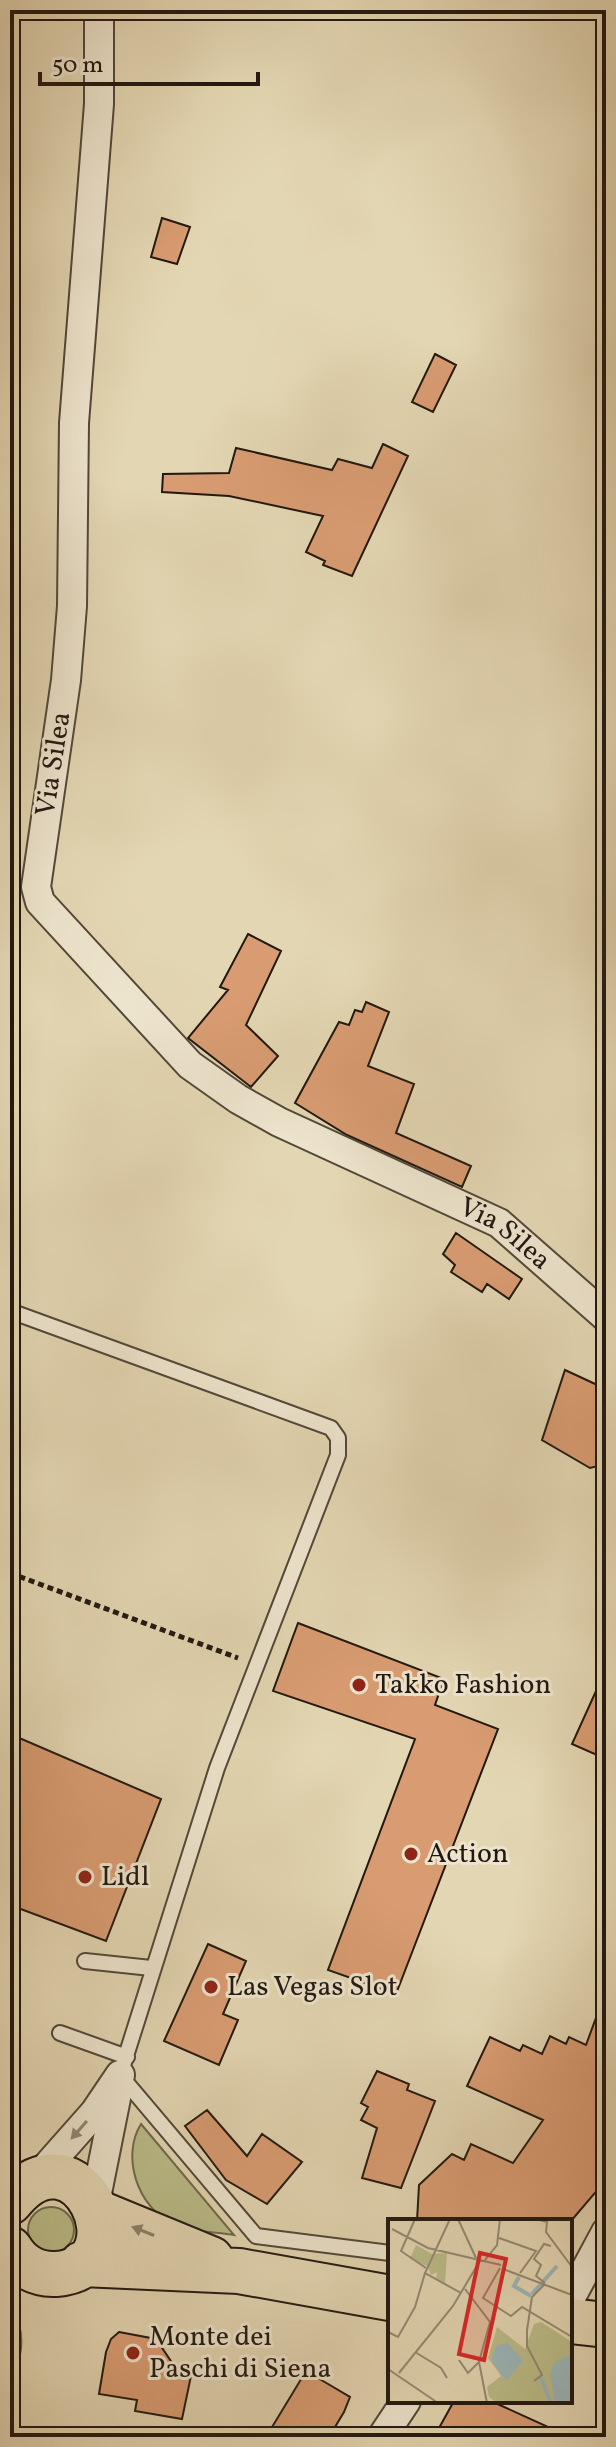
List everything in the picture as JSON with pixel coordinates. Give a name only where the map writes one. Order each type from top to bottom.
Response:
[{"type":"main road","points":[[19,2191],[62,2179],[86,2192],[97,2208],[239,2271]]},
{"type":"main road","points":[[82,2264],[98,2241],[97,2208]]},
{"type":"main road","points":[[10,2249],[26,2267],[38,2272],[62,2273],[82,2264],[239,2271],[388,2298]]},
{"type":"main road","points":[[572,2321],[606,2325]]},
{"type":"street","name":"Via Silea","points":[[99,10],[99,104],[74,423],[72,606],[66,680],[36,887],[40,902],[190,1065],[238,1099],[279,1122],[499,1223],[606,1317]]},
{"type":"street","points":[[19,2191],[95,2112],[123,2066]]},
{"type":"street","points":[[97,2208],[123,2066]]},
{"type":"street","points":[[572,2295],[606,2232]]},
{"type":"street","points":[[382,2437],[405,2403]]},
{"type":"lane","points":[[10,1311],[331,1428],[338,1438],[338,1455],[217,1768],[151,1968],[123,2066]]},
{"type":"lane","points":[[85,1961],[151,1968]]},
{"type":"lane","points":[[60,2033],[123,2066],[256,2236],[388,2253]]},
{"type":"path","points":[[10,1573],[241,1659]]},
{"type":"green space","points":[[141,2124],[234,2235],[179,2227],[150,2206],[136,2180],[133,2165],[132,2151]]},
{"type":"green space","points":[[51,2207],[67,2214],[74,2230],[67,2246],[51,2253],[35,2246],[28,2230],[35,2214]]},
{"type":"green space","points":[[10,2310],[20,2328],[21,2349],[10,2390]]},
{"type":"building","points":[[162,218],[190,227],[177,264],[151,257]]},
{"type":"building","points":[[435,354],[456,365],[433,412],[412,402]]},
{"type":"building","points":[[383,444],[408,456],[352,576],[323,565],[325,561],[306,552],[323,516],[229,496],[162,492],[163,474],[229,473],[236,448],[332,470],[338,459],[372,468]]},
{"type":"building","points":[[248,934],[281,951],[246,1025],[278,1056],[251,1087],[188,1038],[228,990],[220,987]]},
{"type":"building","points":[[366,1002],[389,1012],[368,1066],[414,1084],[396,1133],[471,1166],[462,1187],[347,1135],[295,1103],[339,1022],[349,1025],[355,1010],[362,1012]]},
{"type":"building","points":[[456,1233],[522,1279],[509,1299],[487,1284],[482,1292],[451,1272],[455,1265],[443,1254]]},
{"type":"building","points":[[565,1370],[606,1389],[606,1464],[590,1468],[542,1440]]},
{"type":"building","name":"Action","points":[[298,1623],[444,1679],[435,1705],[498,1729],[396,1994],[328,1970],[415,1739],[273,1691]]},
{"type":"building","points":[[606,1669],[606,1759],[572,1744]]},
{"type":"building","points":[[10,1734],[161,1799],[106,1941],[10,1905]]},
{"type":"building","name":"Las Vegas Slot","points":[[208,1944],[246,1961],[223,2014],[238,2020],[219,2065],[164,2041]]},
{"type":"building","points":[[604,1996],[606,2180],[572,2220],[417,2219],[419,2185],[452,2154],[464,2160],[471,2144],[513,2163],[543,2120],[467,2086],[490,2037],[520,2051],[523,2045],[542,2054],[550,2036],[566,2044],[569,2037],[586,2045]]},
{"type":"building","points":[[377,2071],[409,2084],[407,2090],[435,2101],[401,2188],[362,2178],[377,2128],[361,2120],[368,2107],[361,2103]]},
{"type":"building","points":[[207,2110],[247,2156],[262,2134],[302,2162],[267,2204],[226,2180],[185,2126]]},
{"type":"building","points":[[119,2332],[156,2339],[175,2367],[192,2371],[182,2419],[135,2411],[137,2400],[99,2394],[106,2352],[111,2339]]},
{"type":"building","points":[[306,2371],[350,2397],[329,2437],[266,2437]]},
{"type":"building","points":[[453,2403],[495,2403],[570,2437],[434,2437]]},
{"type":"place","name":"Takko Fashion","points":[[359,1685]]},
{"type":"place","name":"Action","points":[[411,1854]]},
{"type":"place","name":"Lidl","points":[[85,1877]]},
{"type":"place","name":"Las Vegas Slot","points":[[211,1987]]},
{"type":"place","name":"Monte dei Paschi di Siena","points":[[133,2353]]}]
